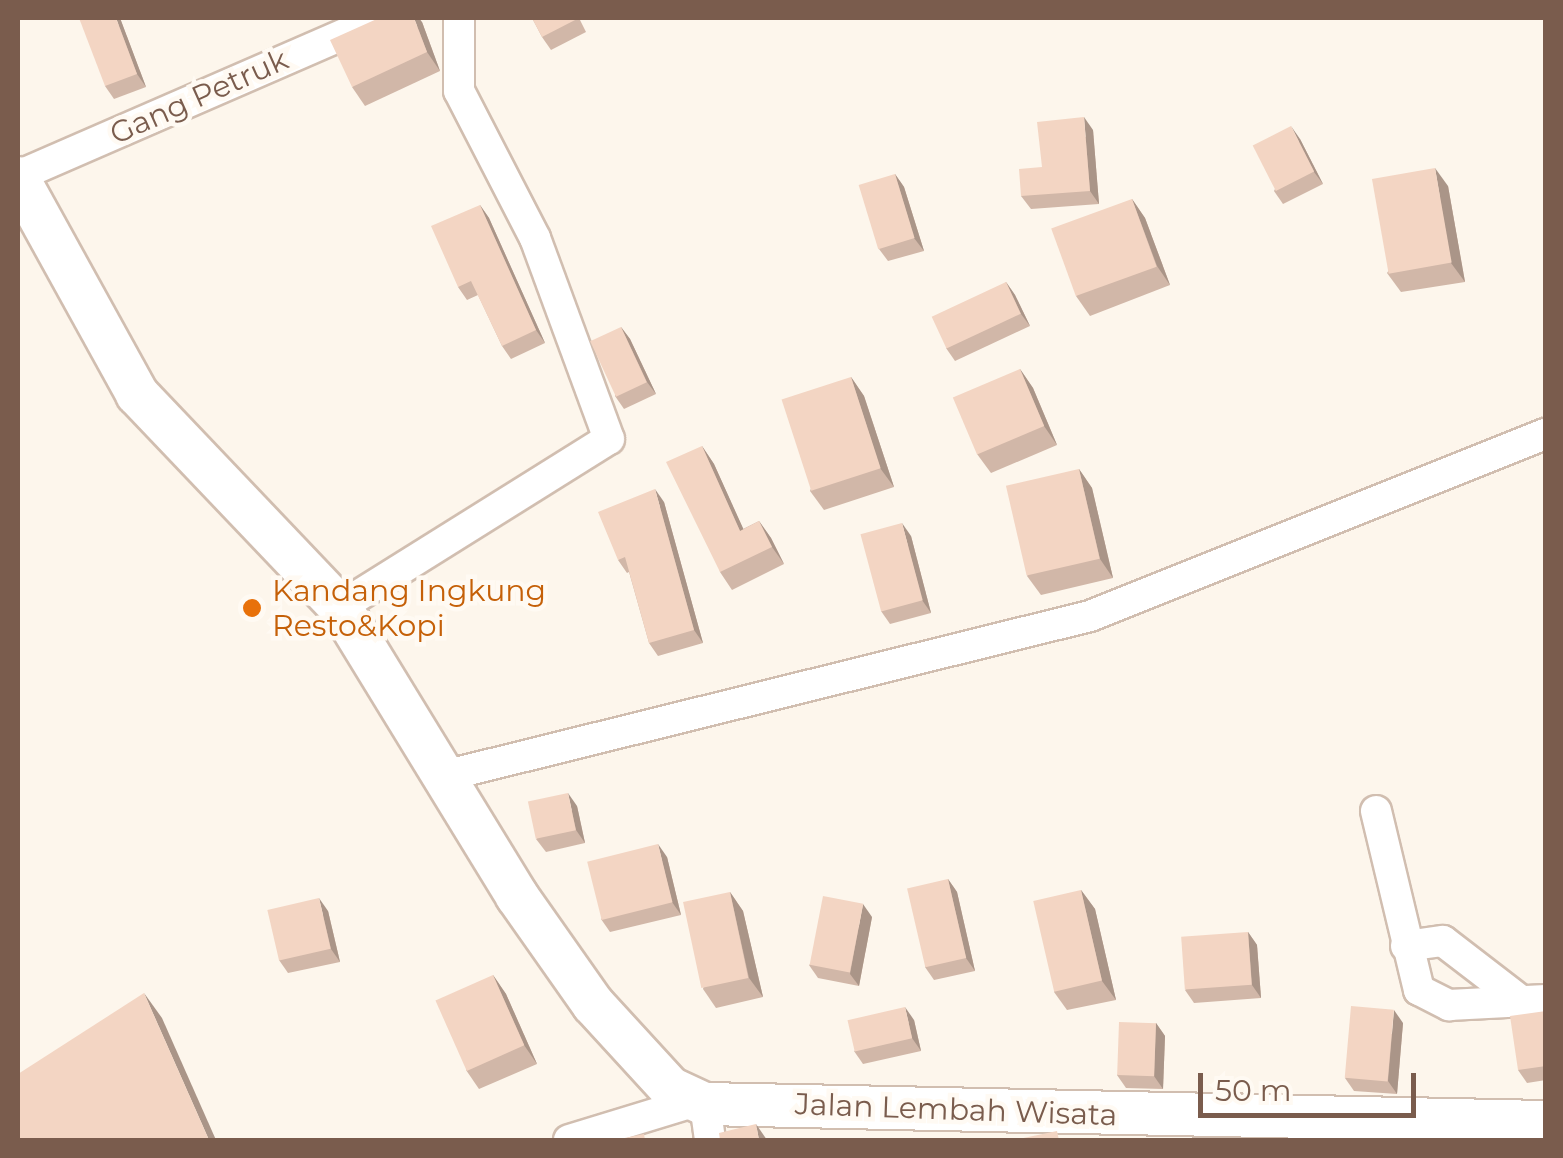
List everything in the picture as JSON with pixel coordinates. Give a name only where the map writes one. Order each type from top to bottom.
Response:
[{"type":"street","name":"Gang Petruk","points":[[18,177],[381,18]]},
{"type":"street","points":[[340,607],[609,439],[535,238],[458,91],[459,18]]},
{"type":"street","points":[[18,177],[137,394],[340,607],[448,775],[517,896],[686,1101]]},
{"type":"street","points":[[448,775],[1090,616],[1546,434]]},
{"type":"street","points":[[1376,812],[1411,980],[1433,998],[1533,1000]]},
{"type":"street","points":[[1406,946],[1442,941],[1533,1000]]},
{"type":"street","points":[[570,1140],[686,1101]]},
{"type":"street","points":[[635,1115],[686,1101]]},
{"type":"street","name":"Jalan Lembah Wisata","points":[[686,1101],[1546,1122]]},
{"type":"building","points":[[79,18],[116,18],[137,74],[105,86]]},
{"type":"building","points":[[379,18],[414,18],[427,52],[352,87],[330,40]]},
{"type":"building","points":[[532,18],[577,18],[577,19],[542,37]]},
{"type":"building","points":[[1084,117],[1090,191],[1021,196],[1019,169],[1042,167],[1037,122]]},
{"type":"building","points":[[1291,126],[1314,171],[1276,191],[1253,146]]},
{"type":"building","points":[[1435,168],[1452,263],[1389,274],[1372,179]]},
{"type":"building","points":[[895,174],[915,238],[878,249],[859,185]]},
{"type":"building","points":[[1132,199],[1157,267],[1076,296],[1051,228]]},
{"type":"building","points":[[480,205],[536,330],[502,346],[471,281],[458,287],[431,226]]},
{"type":"building","points":[[1006,282],[1021,314],[946,348],[932,317]]},
{"type":"building","points":[[621,327],[647,382],[616,397],[590,341]]},
{"type":"building","points":[[1020,369],[1044,426],[977,455],[953,398]]},
{"type":"building","points":[[851,377],[881,468],[811,491],[782,400]]},
{"type":"building","points":[[702,446],[740,531],[759,521],[772,547],[720,572],[666,462]]},
{"type":"building","points":[[1079,469],[1100,559],[1027,576],[1006,486]]},
{"type":"building","points":[[655,489],[694,630],[649,643],[625,557],[618,560],[598,512]]},
{"type":"building","points":[[902,523],[923,600],[881,611],[860,534]]},
{"type":"building","points":[[568,793],[576,830],[536,839],[528,802]]},
{"type":"building","points":[[658,844],[673,902],[602,920],[587,862]]},
{"type":"building","points":[[948,879],[966,958],[925,967],[907,888]]},
{"type":"building","points":[[1081,890],[1102,981],[1054,992],[1033,901]]},
{"type":"building","points":[[730,892],[748,978],[701,988],[683,902]]},
{"type":"building","points":[[823,896],[863,904],[850,973],[810,965]]},
{"type":"building","points":[[319,898],[331,949],[279,961],[267,910]]},
{"type":"building","points":[[1248,932],[1252,985],[1185,990],[1181,937]]},
{"type":"building","points":[[493,975],[524,1045],[467,1071],[435,1001]]},
{"type":"building","points":[[144,993],[209,1140],[18,1140],[18,1074]]},
{"type":"building","points":[[1351,1006],[1394,1010],[1388,1081],[1345,1078]]},
{"type":"building","points":[[905,1007],[912,1038],[855,1051],[848,1020]]},
{"type":"building","points":[[1546,1011],[1546,1066],[1518,1070],[1510,1016]]},
{"type":"building","points":[[1119,1022],[1156,1023],[1154,1076],[1117,1075]]},
{"type":"building","points":[[756,1124],[759,1140],[720,1140],[719,1133]]},
{"type":"building","points":[[1057,1131],[1059,1140],[1014,1140]]},
{"type":"building","points":[[644,1134],[645,1140],[615,1140]]},
{"type":"place","name":"Kandang Ingkung Resto&Kopi","points":[[252,608]]}]
